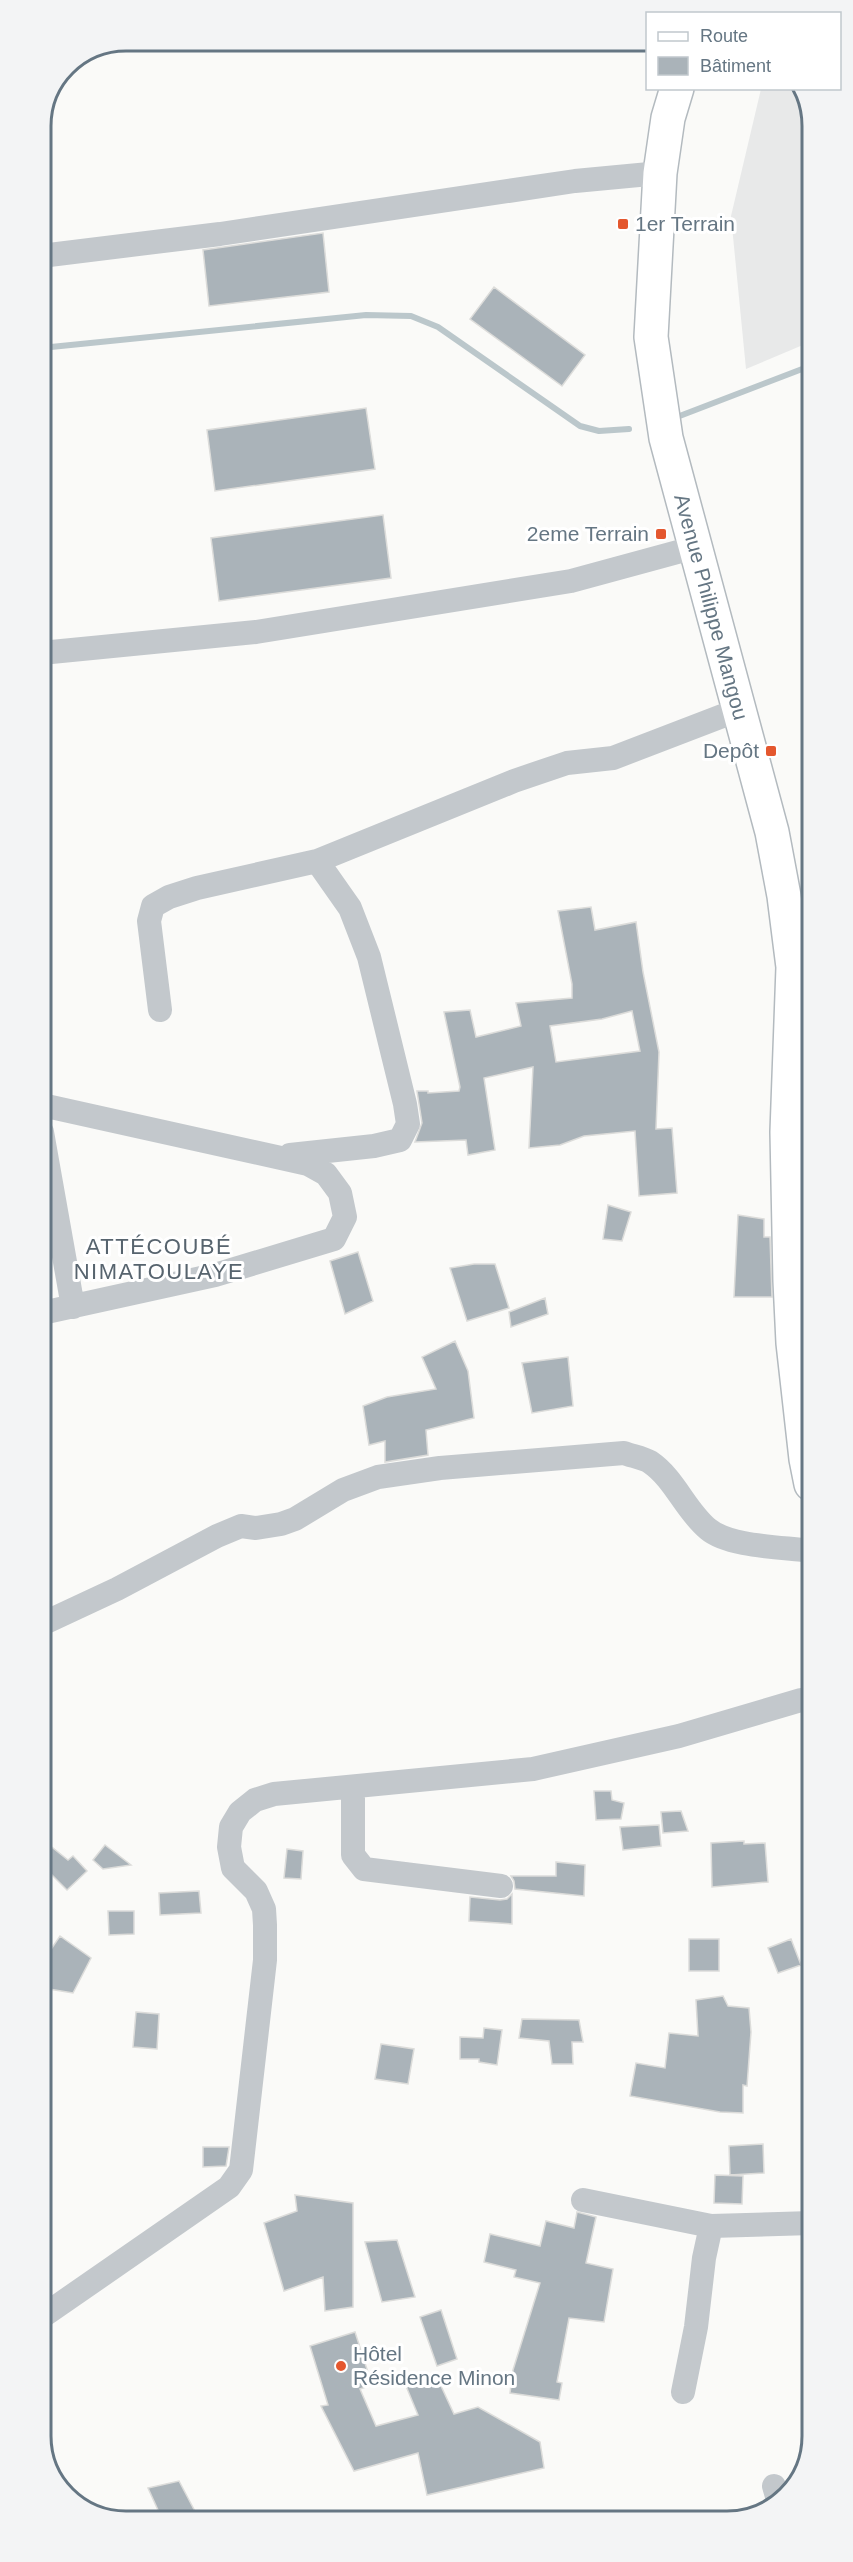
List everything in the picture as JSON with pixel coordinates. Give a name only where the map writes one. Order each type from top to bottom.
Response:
[{"type":"street","name":"Avenue Philippe Mangou","points":[[675,90],[668,118],[660,173],[651,337],[666,438],[772,832],[784,896],[793,967],[787,1132],[793,1343],[802,1413]]},
{"type":"street","points":[[51,255],[243,230],[575,181],[660,173]]},
{"type":"street","points":[[51,652],[256,632],[571,581],[696,547]]},
{"type":"street","points":[[160,1010],[149,921],[153,906],[170,897],[197,888],[317,861],[514,781],[567,763],[613,758],[738,710]]},
{"type":"street","points":[[276,1157],[374,1146],[399,1140],[408,1124],[369,957],[350,908],[317,861]]},
{"type":"street","points":[[51,1107],[309,1164],[326,1174],[340,1193],[345,1217],[334,1239],[215,1275],[51,1311]]},
{"type":"street","points":[[51,1183],[73,1307]]},
{"type":"street","points":[[51,1620],[241,1526],[256,1528],[281,1524],[295,1519],[343,1490],[378,1477],[440,1468],[624,1453],[649,1462],[675,1486],[694,1514],[708,1529],[723,1538],[802,1550]]},
{"type":"street","points":[[51,2310],[229,2187],[241,2170],[265,1960],[266,1925],[264,1909],[256,1891],[233,1868],[229,1847],[231,1827],[240,1812],[255,1800],[274,1794],[533,1769],[679,1736],[802,1700]]},
{"type":"street","points":[[353,1788],[353,1855],[364,1869],[501,1886]]},
{"type":"street","points":[[583,2200],[711,2226],[802,2223]]},
{"type":"street","points":[[683,2392],[696,2327],[704,2259],[711,2226]]},
{"type":"shaded area","points":[[761,90],[792,90],[799,107],[802,126],[802,345],[746,369],[731,216]]},
{"type":"building","points":[[323,233],[329,292],[209,306],[203,250]]},
{"type":"building","points":[[494,287],[585,355],[562,386],[470,319]]},
{"type":"building","points":[[366,408],[375,469],[215,491],[207,430]]},
{"type":"building","points":[[383,515],[391,578],[219,601],[211,538]]},
{"type":"building","points":[[591,907],[595,930],[636,922],[643,972],[659,1052],[656,1129],[672,1128],[677,1193],[639,1196],[635,1131],[584,1136],[560,1145],[529,1148],[533,1067],[484,1078],[495,1150],[468,1155],[466,1140],[415,1142],[422,1123],[417,1091],[428,1091],[428,1093],[459,1091],[460,1087],[444,1012],[470,1010],[476,1037],[521,1026],[516,1003],[572,998],[572,984],[558,911]],"holes":[[[632,1011],[640,1051],[556,1062],[550,1026],[602,1019]]]},
{"type":"building","points":[[608,1205],[631,1212],[622,1241],[603,1239]]},
{"type":"building","points":[[738,1215],[764,1219],[764,1237],[770,1237],[772,1297],[734,1297]]},
{"type":"building","points":[[358,1252],[373,1301],[345,1314],[330,1261]]},
{"type":"building","points":[[474,1264],[495,1264],[509,1308],[467,1321],[450,1268]]},
{"type":"building","points":[[545,1298],[548,1314],[511,1327],[509,1312]]},
{"type":"building","points":[[455,1341],[468,1371],[474,1418],[426,1430],[428,1455],[385,1462],[385,1441],[369,1445],[363,1406],[387,1397],[436,1389],[422,1357]]},
{"type":"building","points":[[568,1357],[573,1406],[532,1413],[522,1363]]},
{"type":"building","points":[[594,1791],[611,1791],[612,1800],[624,1803],[621,1819],[596,1820]]},
{"type":"building","points":[[681,1811],[688,1831],[663,1833],[661,1812]]},
{"type":"building","points":[[659,1825],[661,1846],[623,1850],[620,1827]]},
{"type":"building","points":[[744,1841],[744,1844],[765,1843],[768,1882],[712,1887],[711,1843]]},
{"type":"building","points":[[105,1845],[131,1865],[103,1869],[93,1860]]},
{"type":"building","points":[[51,1846],[68,1860],[73,1856],[87,1871],[67,1890],[51,1874]]},
{"type":"building","points":[[287,1849],[303,1851],[301,1879],[284,1878]]},
{"type":"building","points":[[556,1862],[585,1865],[584,1896],[515,1889],[511,1876],[556,1876]]},
{"type":"building","points":[[199,1891],[201,1913],[160,1915],[159,1893]]},
{"type":"building","points":[[512,1894],[512,1924],[469,1921],[470,1897],[500,1900],[507,1899]]},
{"type":"building","points":[[108,1911],[134,1911],[134,1934],[109,1935]]},
{"type":"building","points":[[60,1936],[91,1958],[73,1993],[51,1989],[51,1949]]},
{"type":"building","points":[[689,1939],[719,1939],[719,1971],[689,1971]]},
{"type":"building","points":[[791,1939],[801,1965],[778,1973],[768,1948]]},
{"type":"building","points":[[723,1996],[728,2006],[749,2008],[751,2032],[747,2086],[743,2085],[743,2113],[720,2112],[630,2096],[636,2063],[665,2068],[669,2033],[698,2036],[696,2000]]},
{"type":"building","points":[[136,2012],[159,2014],[157,2049],[133,2047]]},
{"type":"building","points":[[522,2019],[579,2020],[583,2042],[572,2042],[573,2064],[552,2064],[549,2041],[519,2038]]},
{"type":"building","points":[[484,2028],[502,2030],[497,2065],[479,2062],[479,2059],[460,2059],[460,2037],[483,2038]]},
{"type":"building","points":[[381,2044],[414,2049],[408,2084],[375,2079]]},
{"type":"building","points":[[763,2144],[764,2173],[730,2175],[729,2146]]},
{"type":"building","points":[[203,2147],[229,2147],[226,2166],[203,2167]]},
{"type":"building","points":[[715,2175],[743,2176],[742,2204],[714,2203]]},
{"type":"building","points":[[295,2195],[353,2203],[353,2307],[325,2311],[323,2277],[284,2291],[264,2223],[297,2211]]},
{"type":"building","points":[[577,2212],[596,2217],[586,2263],[613,2269],[604,2322],[569,2318],[557,2382],[562,2383],[559,2400],[510,2393],[513,2370],[540,2283],[514,2277],[516,2270],[484,2262],[490,2234],[540,2246],[546,2221],[574,2228]]},
{"type":"building","points":[[397,2240],[415,2297],[382,2302],[365,2242]]},
{"type":"building","points":[[441,2310],[457,2359],[437,2366],[420,2317]]},
{"type":"building","points":[[355,2332],[372,2385],[360,2389],[376,2426],[418,2415],[406,2386],[427,2379],[441,2386],[454,2414],[478,2407],[540,2442],[544,2468],[427,2495],[418,2453],[354,2471],[321,2406],[328,2405],[310,2346]]},
{"type":"building","points":[[179,2481],[195,2511],[158,2511],[148,2488]]},
{"type":"waterway","points":[[51,347],[366,315],[411,316],[438,327],[580,426],[599,431],[629,429]]},
{"type":"waterway","points":[[677,417],[802,369]]},
{"type":"place","name":"1er Terrain","points":[[623,224]]},
{"type":"place","name":"2eme Terrain","points":[[661,534]]},
{"type":"place","name":"Depôt","points":[[771,751]]},
{"type":"place","name":"Hôtel Résidence Minon","points":[[341,2366]]},
{"type":"district","name":"ATTÉCOUBÉ NIMATOULAYE","points":[[159,1258]]}]
